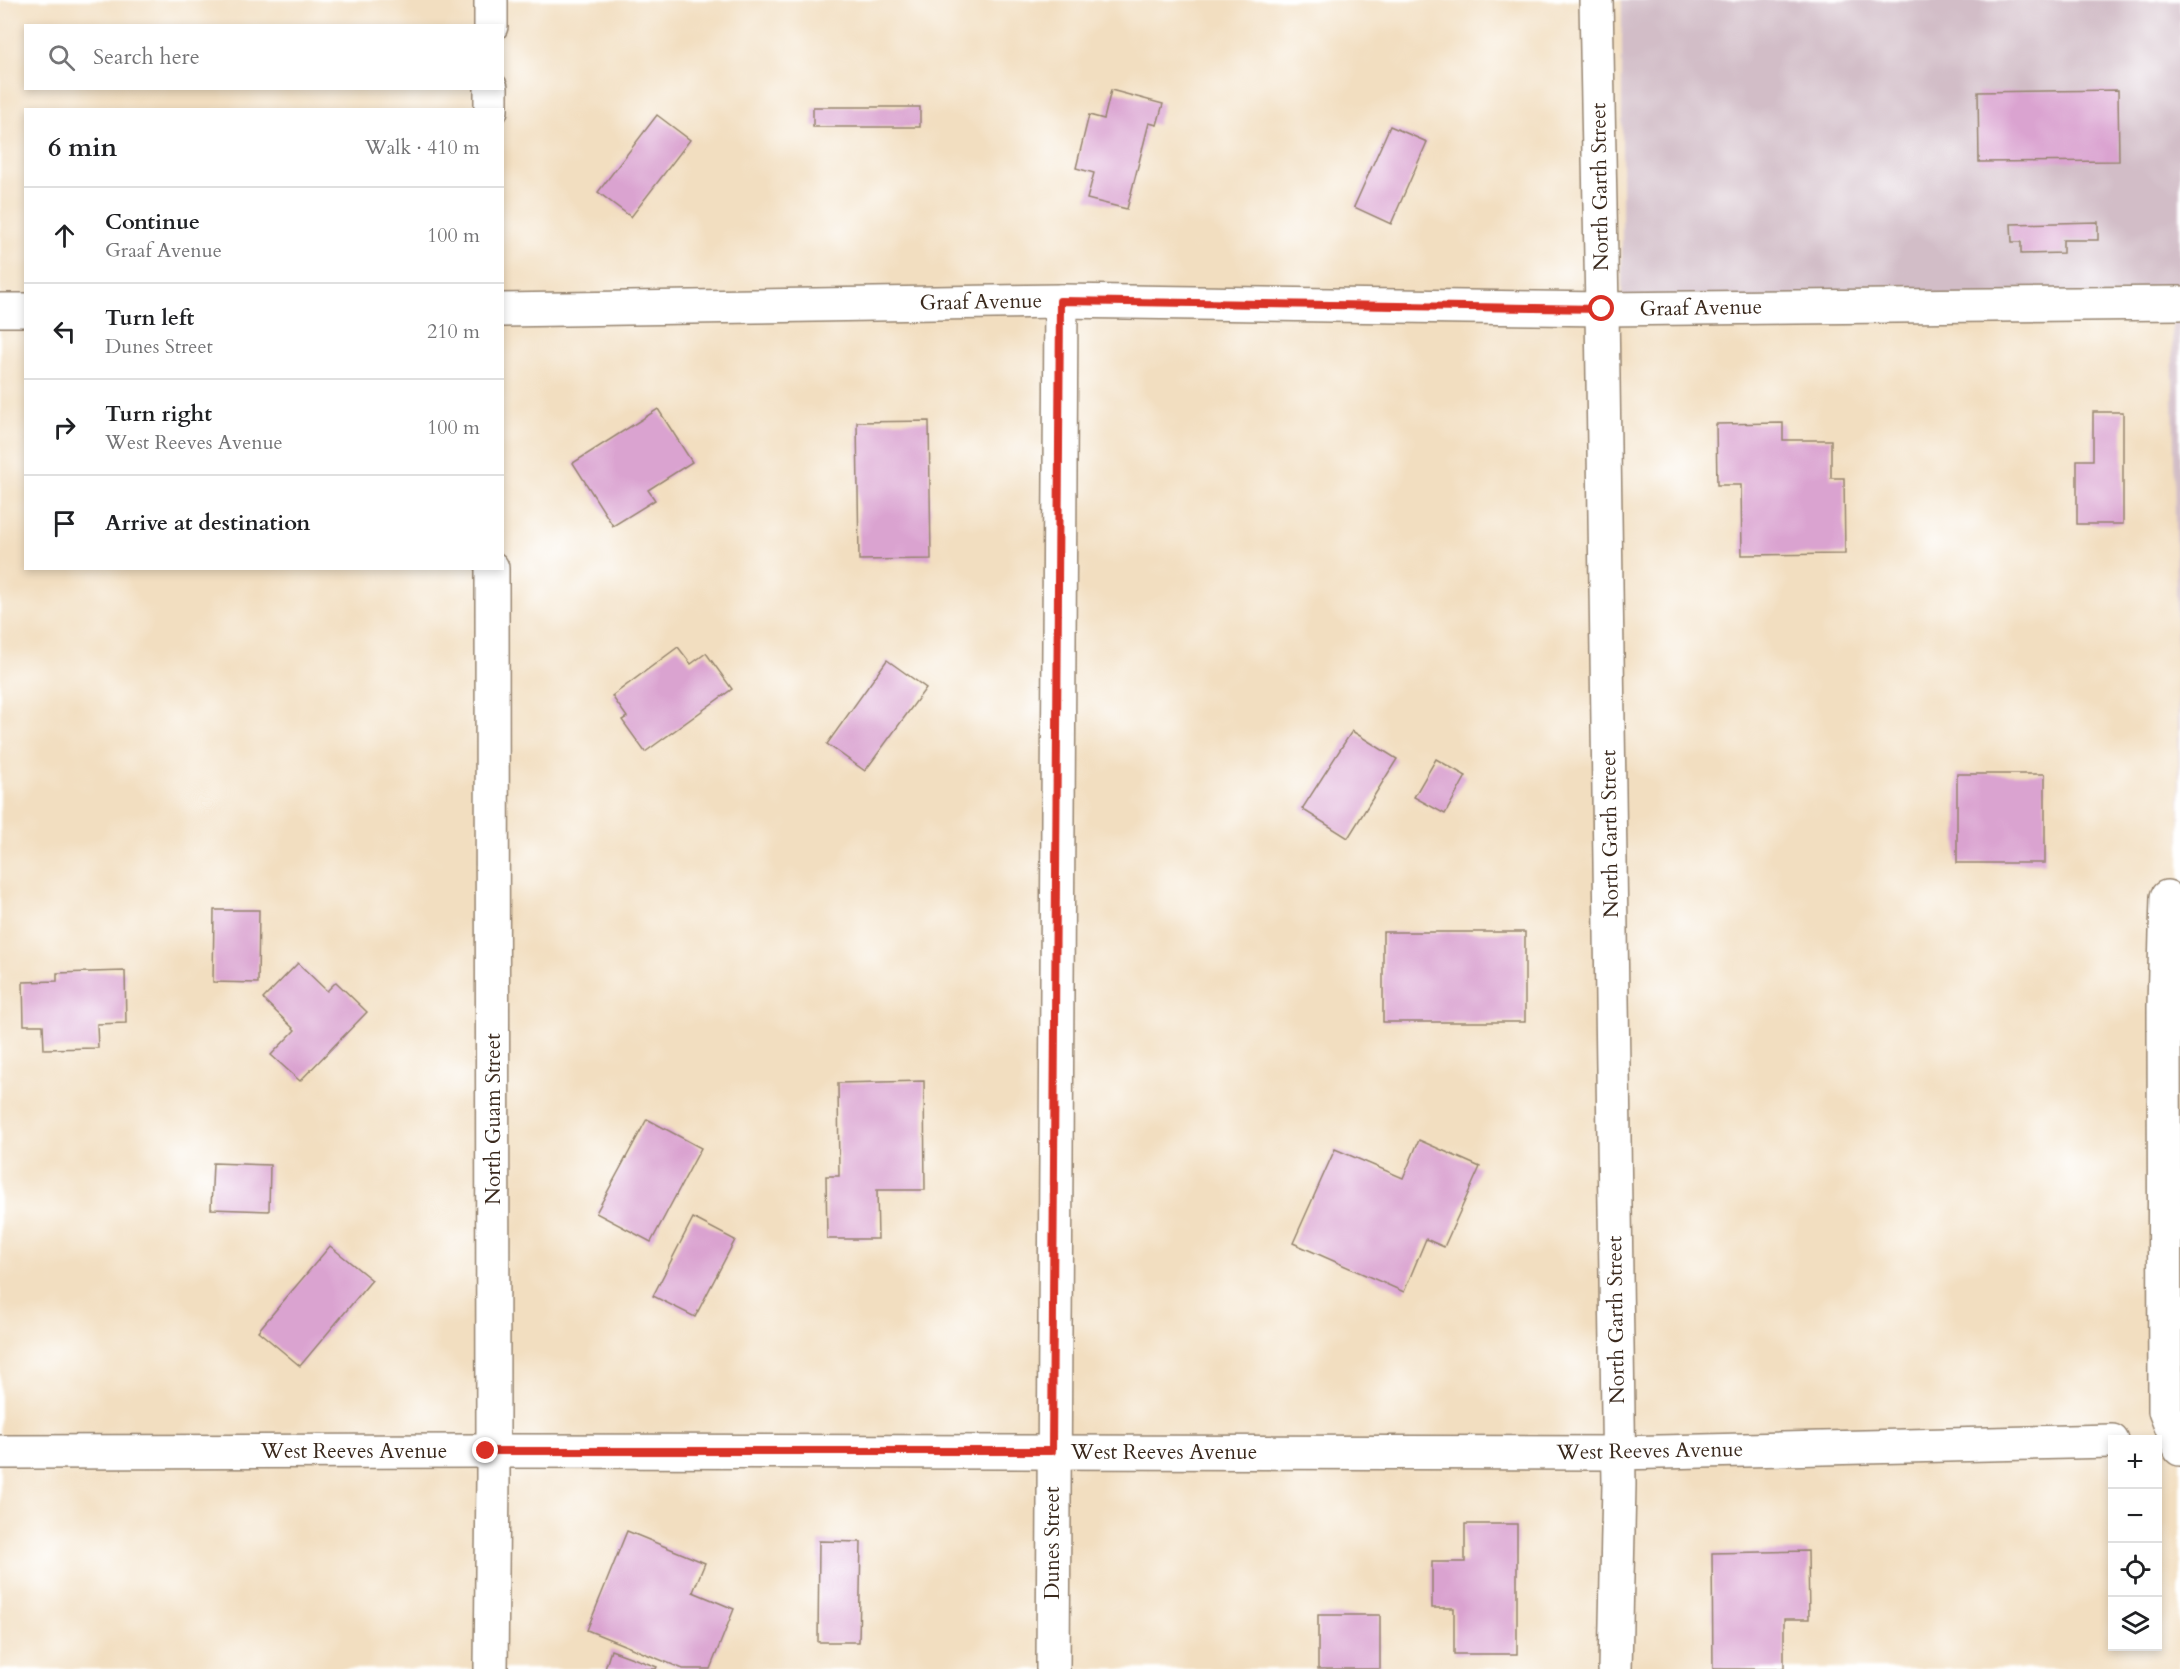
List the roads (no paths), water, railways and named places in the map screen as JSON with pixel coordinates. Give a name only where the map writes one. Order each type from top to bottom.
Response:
[{"type":"street","points":[[491,0],[491,24]]},
{"type":"street","name":"North Garth Street","points":[[1596,0],[1618,1453],[1615,1669]]},
{"type":"street","points":[[491,90],[491,108]]},
{"type":"street","name":"Graaf Avenue","points":[[504,310],[1060,301],[1602,309],[2180,303]]},
{"type":"street","name":"Dunes Street","points":[[1053,1669],[1052,1451],[1060,301]]},
{"type":"street","points":[[0,310],[24,310]]},
{"type":"street","name":"North Guam Street","points":[[491,1669],[493,1451],[492,570]]},
{"type":"street","points":[[2167,897],[2164,1006],[2165,1411],[2172,1442]]},
{"type":"street","name":"West Reeves Avenue","points":[[0,1452],[1618,1453],[2108,1441]]}]
